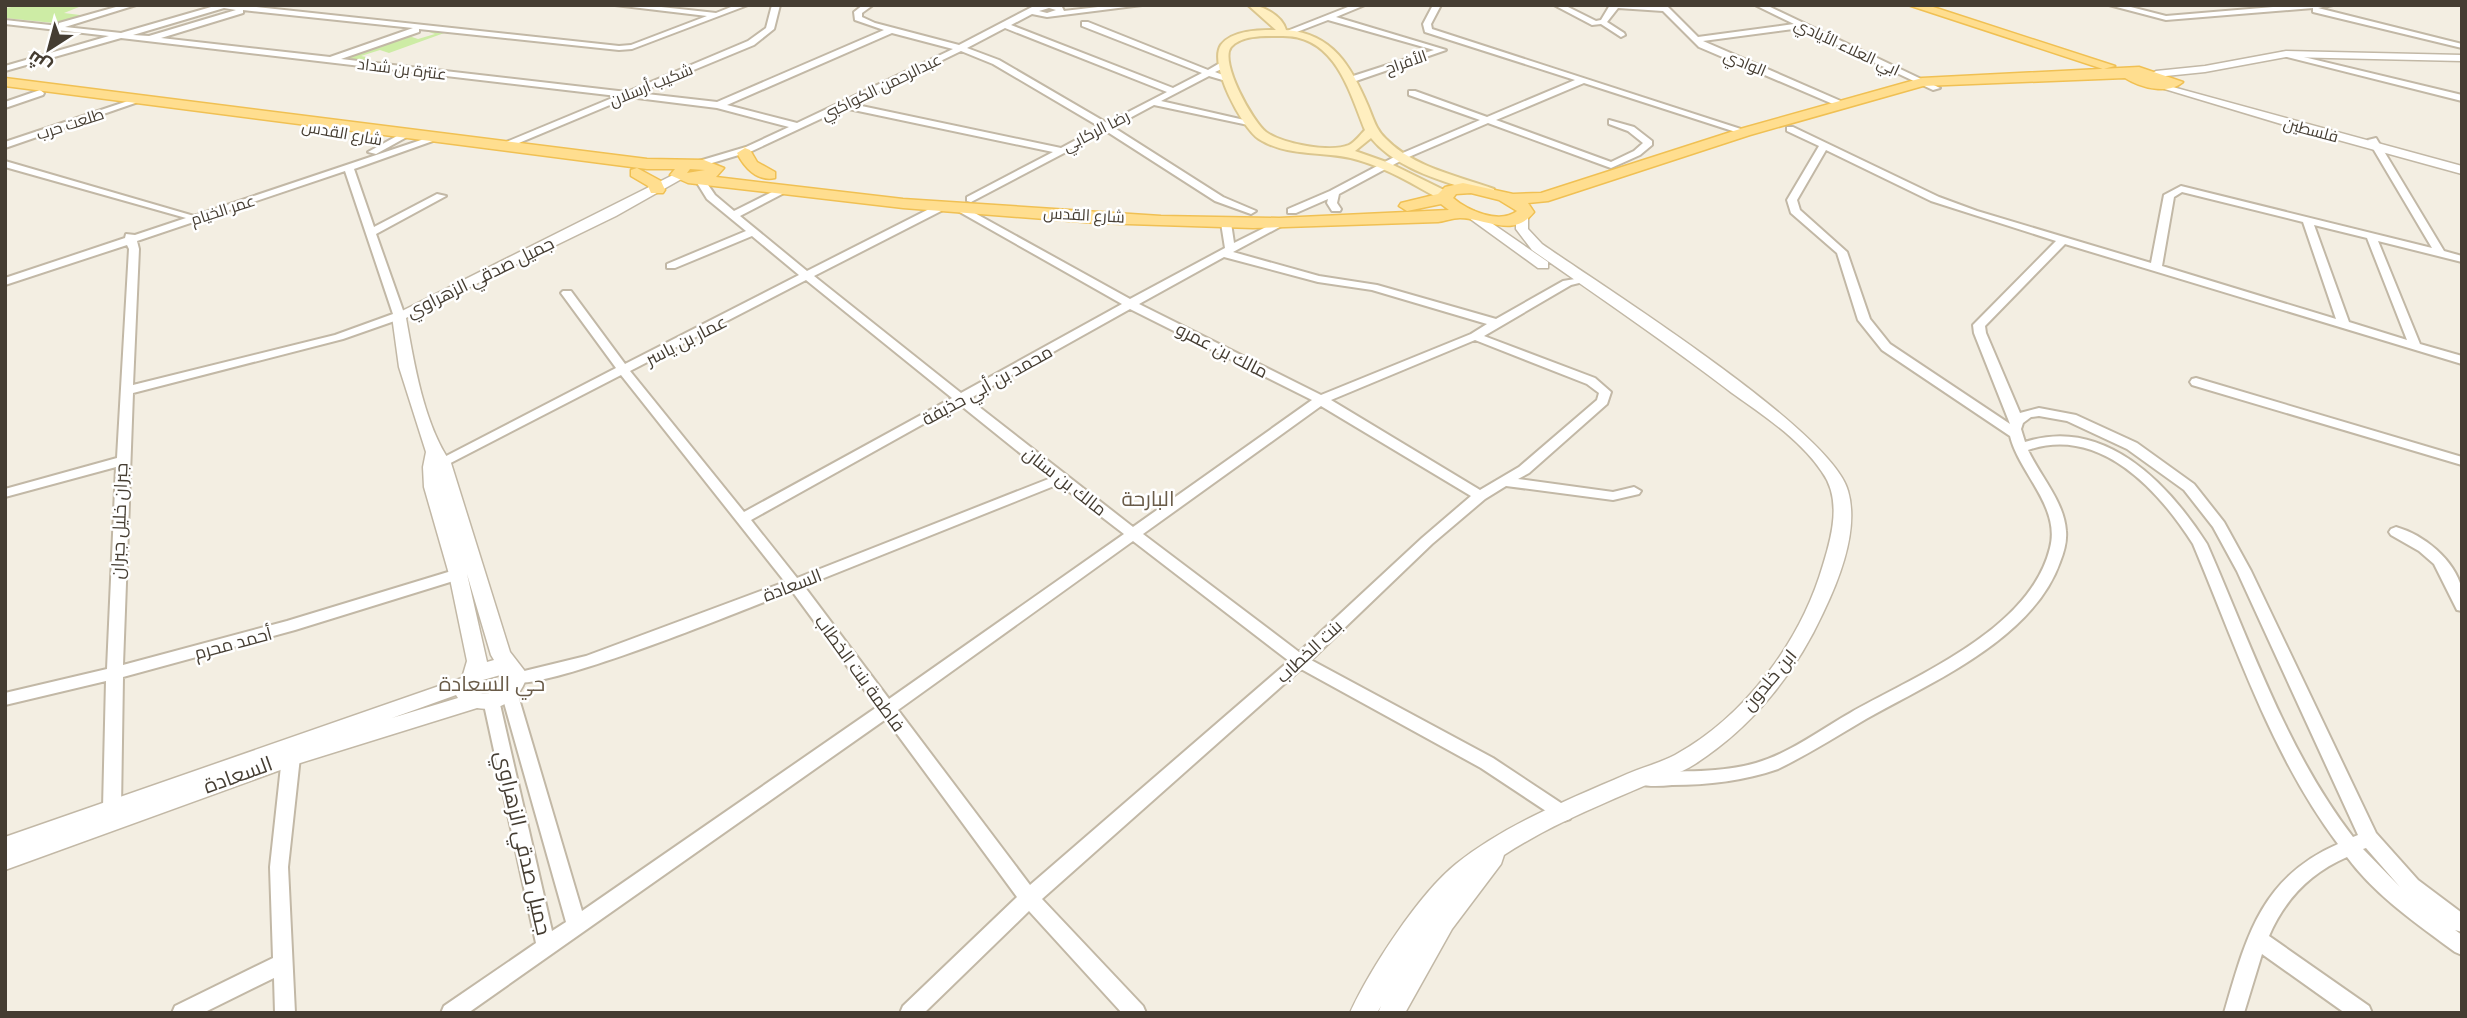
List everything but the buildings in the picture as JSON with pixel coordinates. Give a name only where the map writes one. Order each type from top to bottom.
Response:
[{"type":"main road","points":[[1253,5],[1280,25],[1284,33]]},
{"type":"main road","points":[[1914,5],[2103,68],[2166,80]]},
{"type":"main road","points":[[1926,5],[2133,75]]},
{"type":"main road","points":[[1523,216],[1525,209],[1507,199],[1401,157],[1383,147],[1350,80],[1327,44],[1307,36],[1284,33],[1249,35],[1227,44],[1223,49],[1223,65],[1250,124],[1268,139],[1283,144],[1351,154],[1445,197],[1471,214],[1493,220],[1523,216],[1553,211]]},
{"type":"main road","points":[[1571,205],[1586,192],[1745,132],[1840,104],[1929,85],[2103,68]]},
{"type":"main road","points":[[1507,199],[1586,192],[1929,85],[2133,75]]},
{"type":"main road","points":[[5,82],[414,140],[439,137],[697,173],[769,176],[966,204],[1251,211],[1287,217],[1335,201],[1397,207],[1445,197],[1451,190],[1463,188],[1489,192]]},
{"type":"main road","name":"شارع القدس","points":[[5,88],[134,102],[393,142],[414,140],[636,173],[697,173],[709,181],[939,208],[966,204],[1226,223],[1287,217],[1438,217],[1471,214]]},
{"type":"main road","points":[[1328,151],[1353,148],[1373,131]]},
{"type":"main road","points":[[746,151],[751,165],[769,176]]},
{"type":"main road","points":[[636,173],[657,190]]},
{"type":"street","points":[[107,5],[128,6]]},
{"type":"street","points":[[148,39],[261,5]]},
{"type":"street","points":[[619,5],[718,15]]},
{"type":"street","points":[[5,69],[225,6],[624,48],[744,5]]},
{"type":"street","name":"شكيب أرسلان","points":[[507,145],[758,39],[769,29],[776,5]]},
{"type":"street","points":[[869,5],[858,12],[858,18],[891,30],[960,48],[996,62],[1107,127],[1219,199],[1251,211]]},
{"type":"street","points":[[1138,5],[1056,11],[1036,13],[1038,7],[1056,11],[1230,82]]},
{"type":"street","points":[[1284,33],[1361,5]]},
{"type":"street","points":[[1428,30],[1427,24],[1437,5]]},
{"type":"street","points":[[1558,5],[1595,23],[1603,22],[1620,35]]},
{"type":"street","name":"ابي العلاء الأيادي","points":[[1759,5],[1929,85]]},
{"type":"street","points":[[2113,5],[2166,18],[2329,5]]},
{"type":"street","points":[[54,28],[128,6]]},
{"type":"street","points":[[1603,22],[1614,6],[1662,7]]},
{"type":"street","points":[[2302,6],[2462,46]]},
{"type":"street","name":"عبدالرحمن الكواكبي","points":[[746,151],[960,48],[1038,7]]},
{"type":"street","name":"الوادي","points":[[1662,7],[1695,40],[1840,104]]},
{"type":"street","points":[[1056,11],[1086,24]]},
{"type":"street","name":"عبدالرحمن الكواكبي","points":[[1009,23],[1056,11]]},
{"type":"street","points":[[1327,17],[1442,50]]},
{"type":"street","name":"عنترة بن شداد","points":[[5,22],[717,105],[797,126]]},
{"type":"street","points":[[1009,23],[1173,91]]},
{"type":"street","points":[[1695,40],[1800,26]]},
{"type":"street","points":[[328,60],[422,28]]},
{"type":"street","points":[[717,105],[891,30]]},
{"type":"street","points":[[1400,39],[1428,30],[1461,43],[1583,79],[1745,132]]},
{"type":"street","name":"الأفراح","points":[[1350,80],[1461,43]]},
{"type":"street","points":[[2286,54],[2462,98]]},
{"type":"street","points":[[2166,80],[2286,54],[2462,60]]},
{"type":"street","points":[[2166,80],[2206,81],[2305,60],[2462,60]]},
{"type":"street","name":"رضا الركابي","points":[[966,204],[1059,150],[1223,65]]},
{"type":"street","points":[[1335,201],[1382,166],[1583,79]]},
{"type":"street","name":"فلسطين","points":[[2166,80],[2374,144],[2462,164]]},
{"type":"street","name":"فلسطين","points":[[2166,80],[2462,170]]},
{"type":"street","points":[[2206,81],[2215,95]]},
{"type":"street","points":[[5,105],[40,93]]},
{"type":"street","points":[[1412,93],[1483,121],[1611,165],[1637,153],[1648,143],[1631,129],[1612,122]]},
{"type":"street","name":"طلعت حرب","points":[[5,145],[134,102]]},
{"type":"street","points":[[1153,102],[1250,124]]},
{"type":"street","points":[[844,105],[1059,150]]},
{"type":"street","points":[[1790,128],[1935,199],[2062,241],[2462,360]]},
{"type":"street","name":"عمر الخيام","points":[[5,280],[349,168],[414,140]]},
{"type":"street","name":"عمر الخيام","points":[[132,238],[355,159],[393,142]]},
{"type":"street","points":[[2374,144],[2440,253]]},
{"type":"street","points":[[1824,145],[1792,200],[1795,211],[1842,252],[1864,320],[1886,347],[2018,434],[2086,444],[2104,452],[2158,487],[2188,523],[2311,790],[2350,848],[2390,889],[2462,946]]},
{"type":"street","points":[[612,213],[746,151]]},
{"type":"street","points":[[612,213],[629,209],[746,151]]},
{"type":"street","points":[[5,164],[189,216]]},
{"type":"street","points":[[128,390],[339,337],[399,316],[349,168]]},
{"type":"street","name":"مالك بن سنان","points":[[697,173],[706,192],[732,216],[1061,479],[1300,661],[1487,763],[1564,814]]},
{"type":"street","points":[[732,216],[781,191]]},
{"type":"street","points":[[2156,268],[2169,195],[2174,191],[2195,191],[2462,259]]},
{"type":"street","points":[[372,232],[441,196]]},
{"type":"street","name":"مالك بن عمرو","points":[[966,204],[1132,305],[1321,400],[1480,496]]},
{"type":"street","name":"عمار بن ياسر","points":[[436,461],[624,371],[939,208]]},
{"type":"street","name":"جميل صدقي الزهراوي","points":[[546,946],[492,685],[502,655],[407,367],[399,316],[612,213]]},
{"type":"street","points":[[1471,214],[1575,281]]},
{"type":"street","points":[[1523,216],[1525,235],[1575,281]]},
{"type":"street","name":"محمد بن أبي حذيفة","points":[[743,519],[962,400],[1287,217]]},
{"type":"street","points":[[2307,219],[2344,324]]},
{"type":"street","points":[[1226,223],[1227,251],[1318,279],[1373,287],[1496,323]]},
{"type":"street","points":[[671,266],[752,232]]},
{"type":"street","points":[[2371,236],[2416,345]]},
{"type":"street","name":"جبران خليل جبران","points":[[112,808],[121,461],[128,390],[132,238]]},
{"type":"street","points":[[1639,779],[1698,777],[1770,764],[1958,659],[1998,631],[2031,599],[2052,569],[2059,544],[2052,506],[2018,434],[1979,325],[2062,241]]},
{"type":"street","points":[[451,1013],[886,710],[1321,400],[1475,336],[1575,281]]},
{"type":"street","name":"ابن خلدون","points":[[1363,1013],[1424,916],[1462,873],[1504,844],[1684,760],[1753,702],[1801,640],[1821,602],[1840,522],[1840,492],[1835,478],[1811,449],[1768,411],[1575,281]]},
{"type":"street","name":"فاطمة بنت الخطاب","points":[[567,293],[624,371],[795,585],[1029,898],[1136,1013]]},
{"type":"street","name":"بنت الخطاب","points":[[910,1013],[1029,898],[1300,661],[1480,496],[1524,470],[1603,401],[1605,392],[1584,378],[1475,336]]},
{"type":"street","points":[[2196,382],[2462,461]]},
{"type":"street","points":[[2018,434],[2026,414],[2039,412],[2087,424],[2132,446],[2189,487],[2219,526],[2244,571],[2369,838],[2411,886],[2462,924]]},
{"type":"street","points":[[5,493],[121,461]]},
{"type":"street","name":"جميل صدقي الزهراوي","points":[[436,461],[433,487],[458,574],[477,661],[492,685],[576,924]]},
{"type":"street","name":"السعادة","points":[[5,847],[112,808],[492,685],[555,672],[590,660],[795,585],[1061,479]]},
{"type":"street","points":[[1506,482],[1613,496],[1634,491]]},
{"type":"street","points":[[2396,532],[2434,554],[2445,566],[2462,606]]},
{"type":"street","name":"أحمد محرم","points":[[5,699],[114,675],[278,631],[458,574]]},
{"type":"street","name":"السعادة","points":[[5,860],[492,685]]},
{"type":"street","points":[[285,1013],[279,867],[291,757]]},
{"type":"street","points":[[2234,1013],[2257,939],[2269,912],[2286,889],[2306,870],[2369,838]]},
{"type":"street","name":"ابن خلدون","points":[[1391,1013],[1443,922],[1504,844]]},
{"type":"street","points":[[2257,939],[2362,1013]]},
{"type":"street","points":[[183,1013],[283,963]]},
{"type":"green space","points":[[25,5],[84,5],[64,13],[88,16],[54,23],[5,18],[5,8]]},
{"type":"green space","points":[[423,30],[447,32],[389,53],[380,50],[361,56],[371,58],[362,61],[336,59],[406,35],[418,39],[435,34]]},
{"type":"district","name":"البارحة","points":[[1148,499]]},
{"type":"district","name":"حي السعادة","points":[[492,684]]}]
